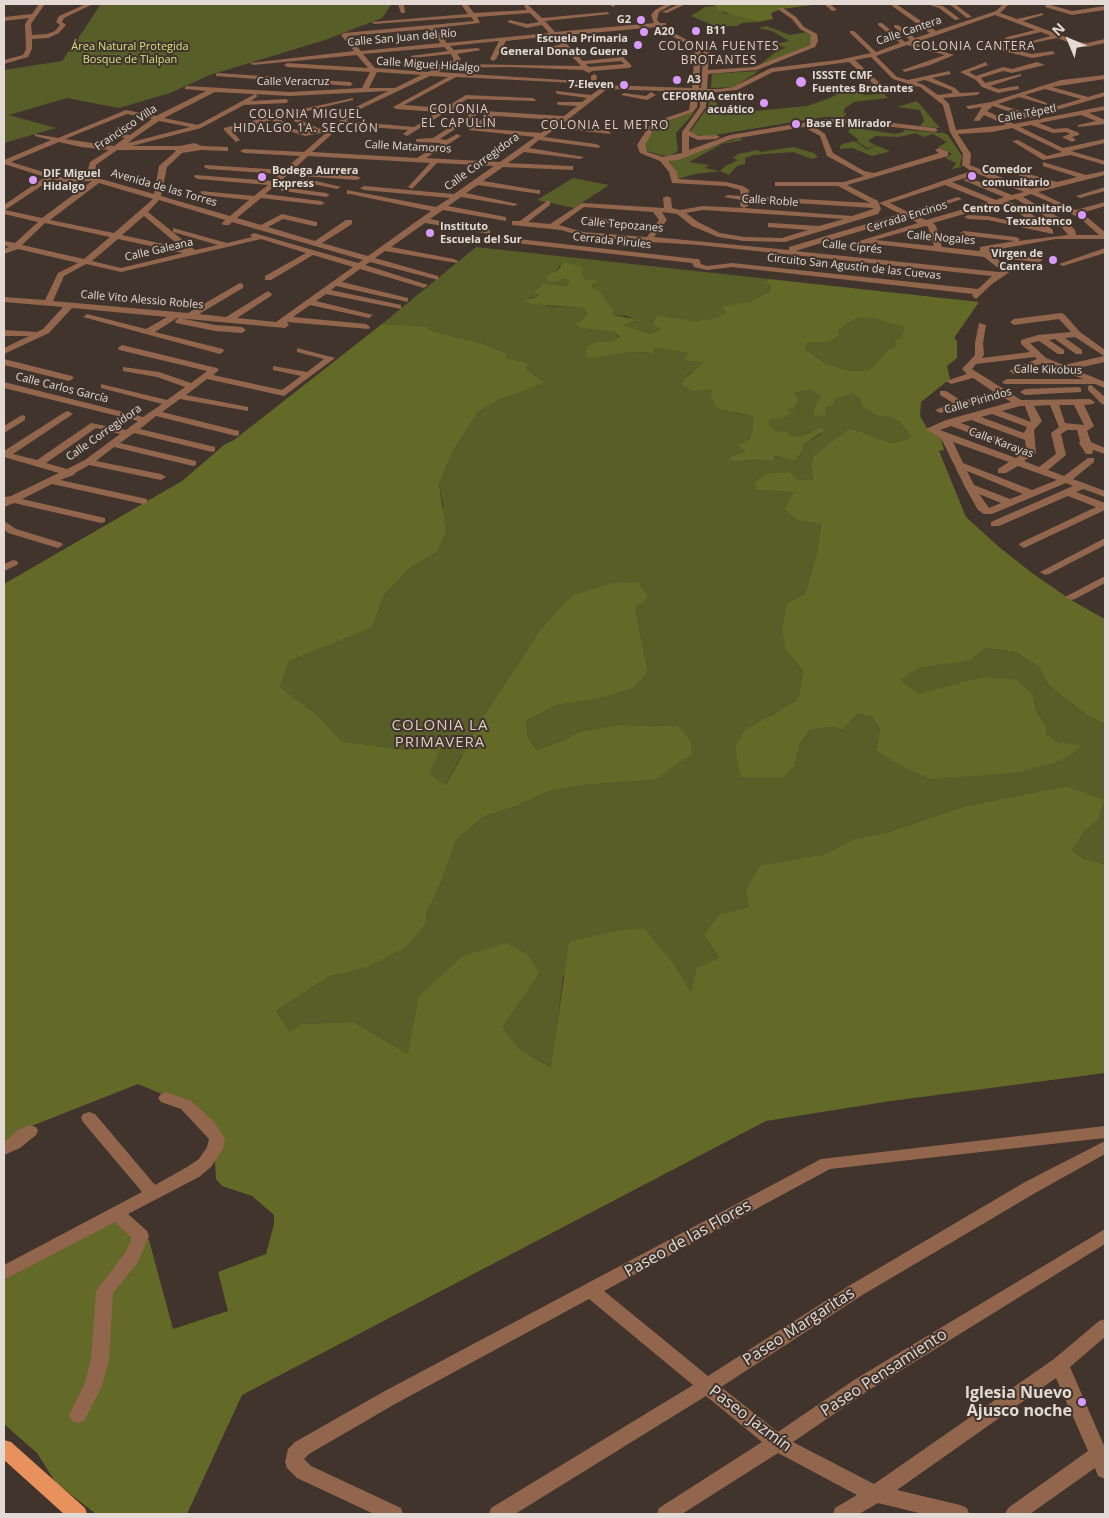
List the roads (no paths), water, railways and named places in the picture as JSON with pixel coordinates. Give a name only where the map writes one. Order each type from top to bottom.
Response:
[{"type":"main road","points":[[4,1448],[78,1514]]},
{"type":"street","points":[[4,62],[26,56],[29,49],[27,29],[42,4]]},
{"type":"street","points":[[28,37],[48,36],[57,32],[63,25],[59,22],[61,17],[90,4]]},
{"type":"street","points":[[401,4],[403,12]]},
{"type":"street","points":[[372,69],[344,35],[475,24],[479,21],[464,4]]},
{"type":"street","points":[[524,4],[594,76],[603,89],[614,93]]},
{"type":"street","points":[[670,4],[654,15],[656,25],[698,47],[694,107],[691,111],[653,124],[641,146],[644,153],[663,159],[675,158],[730,137],[807,124],[823,136],[830,154],[862,173],[877,175]]},
{"type":"street","points":[[683,4],[664,13],[662,18],[665,24],[707,46],[704,107],[685,132],[686,154]]},
{"type":"street","points":[[827,4],[833,7]]},
{"type":"street","points":[[930,4],[934,7],[940,6],[956,19]]},
{"type":"street","points":[[952,4],[970,17]]},
{"type":"street","name":"Calle Cantera","points":[[603,89],[704,91],[740,88],[771,70],[851,60],[873,54],[1003,9],[1006,4]]},
{"type":"street","points":[[894,5],[929,31],[935,33]]},
{"type":"street","points":[[1047,6],[1064,12],[1076,13],[1105,8]]},
{"type":"street","points":[[706,72],[755,69],[802,52],[813,46],[815,41],[814,34],[802,28],[794,18],[781,9]]},
{"type":"street","points":[[374,22],[532,11]]},
{"type":"street","points":[[995,12],[1082,45],[1103,42]]},
{"type":"street","points":[[1076,13],[1088,18]]},
{"type":"street","points":[[1018,21],[1041,14]]},
{"type":"street","points":[[1073,21],[1099,15]]},
{"type":"street","points":[[541,21],[609,16]]},
{"type":"street","points":[[7,19],[33,18]]},
{"type":"street","points":[[592,22],[599,30]]},
{"type":"street","name":"Calle San Juan del Río","points":[[253,63],[665,24]]},
{"type":"street","points":[[880,24],[908,42],[951,55],[905,70]]},
{"type":"street","points":[[896,26],[908,42]]},
{"type":"street","points":[[232,220],[356,109],[448,66],[458,59],[432,28]]},
{"type":"street","points":[[522,28],[532,36]]},
{"type":"street","points":[[480,78],[508,38],[502,30]]},
{"type":"street","points":[[1042,30],[1009,38],[997,48],[1032,56],[1053,53]]},
{"type":"street","points":[[852,32],[895,78],[935,95],[946,104],[953,132],[967,154],[966,166],[976,172],[1033,192],[1076,212],[1105,237]]},
{"type":"street","points":[[429,37],[448,36]]},
{"type":"street","points":[[1030,43],[1061,37]]},
{"type":"street","points":[[1060,46],[1056,42],[1061,37]]},
{"type":"street","points":[[344,46],[362,44]]},
{"type":"street","points":[[533,49],[565,46]]},
{"type":"street","points":[[317,64],[478,50]]},
{"type":"street","points":[[372,69],[491,62],[583,65],[629,66],[623,59],[583,65],[520,60]]},
{"type":"street","points":[[698,60],[706,60]]},
{"type":"street","points":[[851,60],[867,78]]},
{"type":"street","name":"Calle Miguel Hidalgo","points":[[253,63],[372,69],[480,78],[506,89],[536,84],[592,83],[594,76]]},
{"type":"street","points":[[986,64],[963,72],[976,78],[984,86],[998,91],[1016,88],[1029,92]]},
{"type":"street","points":[[976,78],[1003,69],[1012,71],[1039,64]]},
{"type":"street","points":[[285,101],[309,67]]},
{"type":"street","points":[[846,68],[860,68]]},
{"type":"street","points":[[365,90],[372,69]]},
{"type":"street","points":[[906,82],[949,73]]},
{"type":"street","points":[[218,75],[358,84]]},
{"type":"street","points":[[852,75],[875,81],[882,89]]},
{"type":"street","points":[[984,86],[1019,75]]},
{"type":"street","points":[[977,120],[986,107],[992,104],[1071,80],[1105,76]]},
{"type":"street","points":[[455,77],[396,107],[518,115],[542,113],[566,118]]},
{"type":"street","points":[[928,78],[958,95]]},
{"type":"street","points":[[1084,87],[1104,83],[1095,78]]},
{"type":"street","points":[[943,85],[966,80]]},
{"type":"street","points":[[368,82],[415,81]]},
{"type":"street","points":[[1045,87],[1087,98]]},
{"type":"street","name":"Calle Veracruz","points":[[187,88],[290,94],[397,90]]},
{"type":"street","points":[[407,134],[464,99],[506,89],[533,100],[518,115]]},
{"type":"street","name":"Calle Corregidora","points":[[283,322],[324,290],[555,126],[603,89]]},
{"type":"street","name":"Francisco Villa","points":[[94,180],[91,167],[116,148],[158,118],[213,90]]},
{"type":"street","points":[[397,90],[422,94]]},
{"type":"street","points":[[865,90],[922,90]]},
{"type":"street","points":[[558,92],[593,97]]},
{"type":"street","points":[[935,95],[977,93]]},
{"type":"street","points":[[1004,124],[1031,119],[1087,98],[1105,94]]},
{"type":"street","points":[[1019,95],[1035,104],[1045,104]]},
{"type":"street","points":[[116,148],[199,127],[255,96]]},
{"type":"street","points":[[245,103],[381,97]]},
{"type":"street","points":[[236,140],[226,129],[254,125],[274,117],[351,99]]},
{"type":"street","points":[[464,99],[486,106]]},
{"type":"street","points":[[559,103],[583,104]]},
{"type":"street","points":[[969,107],[992,104],[1031,119],[1053,131],[1066,129],[1077,134],[1066,137],[1072,140]]},
{"type":"street","name":"Calle Tépetl","points":[[953,132],[1012,127],[1031,119],[1042,121],[1105,108]]},
{"type":"street","points":[[4,162],[126,112],[199,127]]},
{"type":"street","points":[[984,112],[1004,124],[1066,152],[1105,163]]},
{"type":"street","points":[[266,113],[294,132],[310,134],[339,126],[416,129]]},
{"type":"street","points":[[436,138],[476,113]]},
{"type":"street","points":[[533,122],[542,113]]},
{"type":"street","points":[[1082,113],[1104,124],[1096,130],[1082,126]]},
{"type":"street","points":[[494,114],[471,130],[539,136],[596,146]]},
{"type":"street","points":[[495,124],[508,114]]},
{"type":"street","points":[[296,120],[321,132]]},
{"type":"street","points":[[685,132],[690,136],[703,138],[847,120],[935,130]]},
{"type":"street","points":[[555,126],[608,133]]},
{"type":"street","points":[[110,134],[132,137]]},
{"type":"street","points":[[37,135],[58,140],[116,148],[179,150]]},
{"type":"street","points":[[420,159],[457,136]]},
{"type":"street","points":[[1034,138],[1020,141],[1046,158],[1104,142]]},
{"type":"street","points":[[418,140],[448,141]]},
{"type":"street","points":[[48,303],[61,275],[85,262],[144,212],[157,198],[162,166],[179,150],[194,144],[201,148],[225,149]]},
{"type":"street","points":[[521,149],[580,157]]},
{"type":"street","points":[[413,150],[432,151]]},
{"type":"street","points":[[778,184],[844,184],[945,154],[939,150]]},
{"type":"street","name":"Calle Matamoros","points":[[244,151],[570,168]]},
{"type":"street","points":[[302,159],[366,165]]},
{"type":"street","points":[[663,159],[674,172],[675,181],[732,185],[745,190],[743,211]]},
{"type":"street","points":[[412,187],[436,160]]},
{"type":"street","name":"Avenida de las Torres","points":[[4,162],[70,181],[94,180],[232,220],[262,235],[277,233],[435,278]]},
{"type":"street","points":[[1046,164],[1083,177],[1105,188]]},
{"type":"street","points":[[208,167],[288,171],[357,178]]},
{"type":"street","points":[[728,197],[879,204],[976,172]]},
{"type":"street","points":[[1017,172],[1057,184]]},
{"type":"street","points":[[837,183],[855,178],[862,173]]},
{"type":"street","points":[[1000,205],[1016,197],[1057,184],[1083,177],[1104,175]]},
{"type":"street","points":[[4,208],[51,176]]},
{"type":"street","points":[[198,177],[273,185],[305,181],[337,187]]},
{"type":"street","points":[[4,252],[16,247],[43,221],[94,180]]},
{"type":"street","points":[[967,180],[1016,197],[1064,224],[1072,232],[1070,240]]},
{"type":"street","points":[[476,182],[537,192]]},
{"type":"street","points":[[945,182],[1000,205],[1019,209],[1053,235]]},
{"type":"street","points":[[837,183],[879,204],[909,214],[927,223],[935,229],[939,249]]},
{"type":"street","points":[[204,193],[322,201],[273,185]]},
{"type":"street","points":[[364,188],[457,195],[514,204]]},
{"type":"street","points":[[1080,196],[1105,188]]},
{"type":"street","points":[[350,192],[503,219]]},
{"type":"street","points":[[128,201],[143,194]]},
{"type":"street","points":[[666,198],[668,210]]},
{"type":"street","name":"Circuito San Agustín de las Cuevas","points":[[785,252],[958,199]]},
{"type":"street","name":"Calle Tepozanes","points":[[548,203],[518,224],[551,227],[582,234],[699,243]]},
{"type":"street","points":[[551,227],[582,205],[680,212],[695,224],[714,233],[744,239],[782,240],[859,218],[875,212],[879,204]]},
{"type":"street","points":[[1076,212],[1105,204]]},
{"type":"street","name":"Cerrada Encinos","points":[[844,247],[987,205],[1000,205]]},
{"type":"street","name":"Calle Roble","points":[[680,212],[695,208],[859,218]]},
{"type":"street","points":[[641,250],[663,220],[656,210]]},
{"type":"street","points":[[171,211],[222,225]]},
{"type":"street","points":[[4,212],[194,253]]},
{"type":"street","points":[[144,212],[194,253]]},
{"type":"street","points":[[262,235],[282,216],[314,224]]},
{"type":"street","points":[[968,217],[988,218],[1070,240]]},
{"type":"street","points":[[586,218],[615,222]]},
{"type":"street","name":"Avenida de las Torres","points":[[222,225],[232,220]]},
{"type":"street","name":"Cerrada Pirules","points":[[422,220],[490,235],[699,256],[697,266],[707,268],[726,265]]},
{"type":"street","points":[[582,234],[596,220]]},
{"type":"street","points":[[316,244],[349,222]]},
{"type":"street","points":[[1092,224],[1105,222]]},
{"type":"street","name":"Avenida de las Torres","points":[[222,225],[262,235],[311,253],[424,285]]},
{"type":"street","points":[[771,225],[825,228]]},
{"type":"street","points":[[695,228],[699,243],[699,256]]},
{"type":"street","points":[[176,230],[226,245]]},
{"type":"street","points":[[964,233],[1029,241],[1105,237]]},
{"type":"street","name":"Calle Galeana","points":[[4,243],[121,270],[262,235]]},
{"type":"street","points":[[1002,275],[1007,271],[982,251],[987,248],[1053,235]]},
{"type":"street","name":"Calle Nogales","points":[[865,241],[1039,260]]},
{"type":"street","name":"Calle Ciprés","points":[[699,243],[1002,275]]},
{"type":"street","points":[[383,248],[454,261]]},
{"type":"street","points":[[794,249],[805,254],[797,272]]},
{"type":"street","points":[[1063,264],[1105,250]]},
{"type":"street","points":[[268,278],[311,253]]},
{"type":"street","points":[[1091,254],[1105,260]]},
{"type":"street","points":[[1073,261],[1082,264]]},
{"type":"street","points":[[878,281],[886,262]]},
{"type":"street","name":"Circuito San Agustín de las Cuevas","points":[[726,265],[978,294],[989,282],[1002,275]]},
{"type":"street","points":[[334,283],[405,300]]},
{"type":"street","points":[[193,319],[240,286]]},
{"type":"street","points":[[324,290],[398,307]]},
{"type":"street","points":[[230,319],[268,294]]},
{"type":"street","name":"Calle Vito Alessio Robles","points":[[4,299],[71,304],[177,318],[362,326],[346,334]]},
{"type":"street","points":[[308,302],[369,315]]},
{"type":"street","points":[[4,350],[43,333],[71,304]]},
{"type":"street","points":[[101,308],[87,317],[220,351]]},
{"type":"street","points":[[1043,316],[1079,352]]},
{"type":"street","points":[[1014,322],[1043,316],[1061,316],[1077,334],[1105,354]]},
{"type":"street","points":[[148,332],[177,318]]},
{"type":"street","points":[[193,319],[242,330]]},
{"type":"street","points":[[1025,320],[1061,352]]},
{"type":"street","points":[[982,325],[979,343],[980,355],[967,368],[974,375],[1000,392],[1029,402],[1037,421],[1030,430],[1031,452]]},
{"type":"street","points":[[4,333],[43,333]]},
{"type":"street","points":[[1077,334],[1043,337],[1024,342],[1039,357],[1100,386]]},
{"type":"street","points":[[122,348],[212,368],[210,374],[284,392],[331,358],[300,350]]},
{"type":"street","points":[[974,362],[1039,357]]},
{"type":"street","points":[[1014,371],[1039,357]]},
{"type":"street","name":"Calle Kikobus","points":[[1064,368],[1105,359]]},
{"type":"street","points":[[4,362],[70,378]]},
{"type":"street","points":[[276,368],[310,375]]},
{"type":"street","points":[[126,369],[159,375],[192,386]]},
{"type":"street","name":"Calle Corregidora","points":[[6,501],[70,473],[88,462],[210,374]]},
{"type":"street","points":[[951,381],[974,375]]},
{"type":"street","name":"Calle Kikobus","points":[[1029,402],[1025,392],[1018,390],[1008,382],[1100,386]]},
{"type":"street","name":"Calle Carlos García","points":[[4,385],[144,420]]},
{"type":"street","points":[[104,386],[169,402]]},
{"type":"street","points":[[1025,392],[1100,386]]},
{"type":"street","points":[[1099,402],[1100,386]]},
{"type":"street","points":[[940,410],[1000,392]]},
{"type":"street","points":[[942,393],[960,404]]},
{"type":"street","points":[[179,396],[245,409]]},
{"type":"street","name":"Calle Pirindos","points":[[932,428],[990,410],[1029,402],[1099,402]]},
{"type":"street","points":[[1054,403],[1065,427]]},
{"type":"street","points":[[1040,471],[1061,455],[1056,433],[1065,427],[1080,428],[1089,426],[1078,403]]},
{"type":"street","points":[[990,410],[1033,426]]},
{"type":"street","points":[[154,413],[236,433]]},
{"type":"street","points":[[5,454],[68,414]]},
{"type":"street","points":[[969,416],[1031,439]]},
{"type":"street","points":[[4,430],[22,418]]},
{"type":"street","points":[[949,422],[1031,452]]},
{"type":"street","points":[[38,464],[94,425],[212,449]]},
{"type":"street","name":"Calle Karayas","points":[[932,428],[932,430],[945,436],[1064,480],[1102,491]]},
{"type":"street","points":[[945,436],[961,465],[970,488],[982,508],[988,512],[1064,480],[1090,456],[1080,428]]},
{"type":"street","points":[[1084,443],[1105,451]]},
{"type":"street","points":[[112,444],[193,463]]},
{"type":"street","points":[[1002,471],[1031,452]]},
{"type":"street","points":[[5,454],[70,473]]},
{"type":"street","points":[[88,462],[161,477]]},
{"type":"street","points":[[961,465],[1032,494]]},
{"type":"street","points":[[52,481],[143,501]]},
{"type":"street","points":[[995,524],[1082,486]]},
{"type":"street","points":[[970,488],[1011,502]]},
{"type":"street","points":[[1067,492],[1105,507]]},
{"type":"street","points":[[6,501],[101,520]]},
{"type":"street","points":[[1024,545],[1105,507]]},
{"type":"street","points":[[4,524],[12,531],[58,545]]},
{"type":"street","points":[[1045,572],[1105,540]]},
{"type":"street","points":[[1071,597],[1105,579]]},
{"type":"street","points":[[5,1270],[153,1194],[205,1164],[215,1150],[217,1138],[208,1126],[186,1105],[166,1098]]},
{"type":"street","points":[[90,1118],[153,1194]]},
{"type":"street","points":[[4,1149],[14,1144],[30,1131]]},
{"type":"street","name":"Paseo de las Flores","points":[[394,1514],[297,1468],[294,1462],[296,1455],[302,1448],[389,1398],[827,1163],[1105,1132]]},
{"type":"street","name":"Paseo Margaritas","points":[[498,1514],[707,1386],[858,1289],[1105,1147]]},
{"type":"street","points":[[78,1414],[93,1386],[100,1360],[105,1291],[132,1257],[140,1236],[116,1213]]},
{"type":"street","name":"Paseo Pensamiento","points":[[666,1514],[777,1443],[860,1386],[1105,1236]]},
{"type":"street","name":"Paseo Jazmín","points":[[591,1291],[777,1443],[850,1483],[876,1494],[960,1514]]},
{"type":"street","points":[[842,1514],[876,1494],[1060,1364],[1105,1326]]},
{"type":"street","points":[[1015,1514],[1102,1462],[1060,1364]]},
{"type":"place","name":"G2","points":[[641,20]]},
{"type":"place","name":"B11","points":[[696,31]]},
{"type":"place","name":"A20","points":[[644,32]]},
{"type":"place","name":"Escuela Primaria General Donato Guerra","points":[[638,45]]},
{"type":"place","name":"A3","points":[[677,80]]},
{"type":"place","name":"ISSSTE CMF Fuentes Brotantes","points":[[801,82]]},
{"type":"place","name":"7-Eleven","points":[[624,85]]},
{"type":"place","name":"CEFORMA centro acuático","points":[[764,103]]},
{"type":"place","name":"Base El Mirador","points":[[796,124]]},
{"type":"place","name":"Comedor comunitario","points":[[972,176]]},
{"type":"place","name":"Bodega Aurrera Express","points":[[262,177]]},
{"type":"place","name":"DIF Miguel Hidalgo","points":[[33,180]]},
{"type":"place","name":"Centro Comunitario Texcaltenco","points":[[1082,215]]},
{"type":"place","name":"Instituto Escuela del Sur","points":[[430,233]]},
{"type":"place","name":"Virgen de Cantera","points":[[1053,260]]},
{"type":"place","name":"Iglesia Nuevo Ajusco noche","points":[[1082,1402]]},
{"type":"district","name":"COLONIA CANTERA","points":[[974,47]]},
{"type":"district","name":"COLONIA FUENTES BROTANTES","points":[[719,54]]},
{"type":"district","name":"COLONIA EL CAPULÍN","points":[[459,117]]},
{"type":"district","name":"COLONIA MIGUEL HIDALGO 1A. SECCIÓN","points":[[306,122]]},
{"type":"district","name":"COLONIA EL METRO","points":[[605,126]]},
{"type":"district","name":"COLONIA LA PRIMAVERA","points":[[440,734]]},
{"type":"park label","name":"Área Natural Protegida Bosque de Tlalpan","points":[[130,53]]}]
